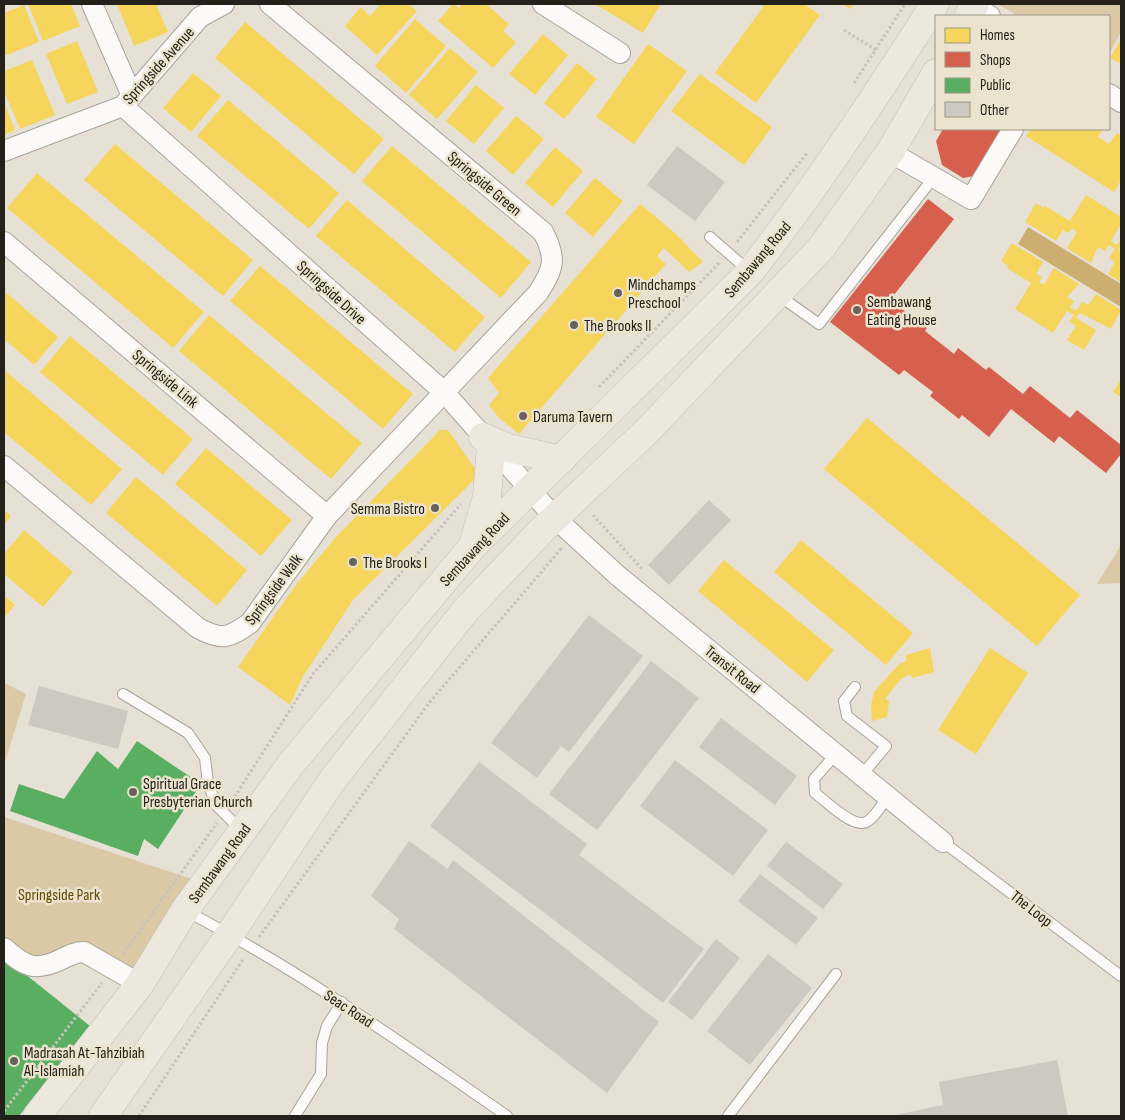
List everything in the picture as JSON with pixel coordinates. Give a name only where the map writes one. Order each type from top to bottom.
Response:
[{"type":"main road","name":"Sembawang Road","points":[[37,1116],[140,984],[185,910],[291,764],[473,546],[750,272],[788,223],[854,130],[935,4]]},
{"type":"main road","points":[[102,1116],[240,941],[337,774],[465,611],[555,518],[647,431],[822,248],[890,152],[935,75]]},
{"type":"main road","points":[[473,546],[487,497],[487,441],[560,460]]},
{"type":"street","name":"Springside Drive","points":[[92,4],[128,101],[444,392],[530,490]]},
{"type":"street","name":"Springside Avenue","points":[[4,151],[128,101],[200,17],[224,4]]},
{"type":"street","name":"Springside Green","points":[[270,4],[543,232],[552,248],[553,262],[548,279],[538,293],[444,392]]},
{"type":"street","points":[[543,4],[620,53]]},
{"type":"street","points":[[1110,95],[1121,102]]},
{"type":"street","points":[[890,152],[971,199],[1012,130]]},
{"type":"street","name":"Springside Link","points":[[4,242],[327,516]]},
{"type":"street","name":"Springside Walk","points":[[4,466],[198,628],[224,637],[234,634],[250,623],[327,516],[444,392]]},
{"type":"street","name":"Transit Road","points":[[530,490],[555,518],[617,574],[943,842]]},
{"type":"street","points":[[4,948],[25,964],[36,967],[46,966],[77,952],[84,952],[140,984]]},
{"type":"lane","points":[[777,295],[819,324],[934,177]]},
{"type":"lane","points":[[710,237],[750,272]]},
{"type":"lane","points":[[855,686],[844,701],[847,716],[886,746],[862,775]]},
{"type":"lane","points":[[123,694],[188,733],[205,758],[208,783],[216,805],[243,832]]},
{"type":"lane","points":[[836,754],[814,779],[815,793],[852,822],[861,824],[868,822],[888,796]]},
{"type":"lane","name":"The Loop","points":[[943,842],[1121,976]]},
{"type":"lane","name":"Seac Road","points":[[185,910],[342,1002],[507,1116]]},
{"type":"lane","points":[[728,1116],[836,974]]},
{"type":"lane","points":[[295,1116],[321,1074],[322,1043],[327,1026],[342,1002]]},
{"type":"path","points":[[850,89],[905,4]]},
{"type":"path","points":[[844,30],[876,50]]},
{"type":"path","points":[[597,389],[728,253],[808,152]]},
{"type":"path","points":[[139,1116],[240,941],[430,703],[561,549]]},
{"type":"green space","points":[[998,4],[1121,4],[1121,32],[1110,52],[1110,15],[1016,15]]},
{"type":"green space","points":[[1121,545],[1121,583],[1097,584]]},
{"type":"green space","points":[[4,683],[26,694],[4,765]]},
{"type":"green space","name":"Springside Park","points":[[4,817],[198,881],[140,984],[82,945],[36,967],[4,938]]},
{"type":"shaded area","points":[[1028,227],[1121,284],[1121,307],[1018,244]]},
{"type":"building: Homes","points":[[28,4],[71,4],[80,26],[43,41]]},
{"type":"building: Homes","points":[[117,4],[156,4],[168,32],[134,46]]},
{"type":"building: Homes","points":[[381,4],[408,4],[417,11],[377,55],[345,26],[361,7],[370,16]]},
{"type":"building: Homes","points":[[453,4],[459,8],[462,4],[486,4],[509,24],[503,31],[516,42],[493,68],[438,21]]},
{"type":"building: Homes","points":[[595,4],[661,4],[643,33]]},
{"type":"building: Homes","points":[[765,4],[804,4],[820,15],[756,103],[715,73]]},
{"type":"building: Homes","points":[[842,4],[853,4],[850,9]]},
{"type":"building: Homes","points":[[24,5],[39,42],[4,56],[4,13]]},
{"type":"building: Homes","points":[[415,19],[446,46],[406,93],[375,66]]},
{"type":"building: Homes","points":[[245,22],[384,139],[354,174],[215,58]]},
{"type":"building: Homes","points":[[543,34],[568,55],[535,95],[509,74]]},
{"type":"building: Homes","points":[[1121,39],[1121,64],[1110,58]]},
{"type":"building: Homes","points":[[77,41],[98,92],[67,104],[46,54]]},
{"type":"building: Homes","points":[[648,44],[687,71],[634,144],[596,117]]},
{"type":"building: Homes","points":[[450,48],[478,72],[437,119],[409,95]]},
{"type":"building: Homes","points":[[32,60],[55,115],[20,129],[4,91],[4,71]]},
{"type":"building: Homes","points":[[577,63],[597,79],[564,119],[544,103]]},
{"type":"building: Homes","points":[[193,73],[221,96],[191,132],[163,108]]},
{"type":"building: Homes","points":[[700,74],[772,127],[744,165],[671,111]]},
{"type":"building: Homes","points":[[476,85],[504,108],[474,144],[446,121]]},
{"type":"building: Homes","points":[[228,100],[339,193],[309,229],[197,136]]},
{"type":"building: Homes","points":[[4,102],[15,130],[4,135]]},
{"type":"building: Homes","points":[[516,116],[544,139],[513,175],[486,151]]},
{"type":"building: Homes","points":[[1030,130],[1102,130],[1098,137],[1109,144],[1117,133],[1121,135],[1121,180],[1114,192],[1026,136]]},
{"type":"building: Homes","points":[[115,144],[253,260],[223,296],[84,180]]},
{"type":"building: Homes","points":[[392,146],[531,262],[501,298],[362,181]]},
{"type":"building: Homes","points":[[555,147],[583,171],[553,207],[525,183]]},
{"type":"building: Homes","points":[[37,173],[204,312],[173,348],[7,208]]},
{"type":"building: Homes","points":[[595,178],[623,201],[593,237],[565,213]]},
{"type":"building: Homes","points":[[1086,195],[1121,217],[1121,224],[1111,241],[1117,245],[1121,239],[1119,251],[1121,253],[1121,282],[1108,274],[1115,262],[1109,258],[1115,249],[1109,245],[1105,251],[1098,247],[1091,263],[1067,248],[1077,232],[1072,228],[1069,233],[1063,230],[1056,241],[1025,222],[1036,203],[1044,208],[1045,206],[1070,221]]},
{"type":"building: Homes","points":[[347,200],[485,317],[455,352],[316,236]]},
{"type":"building: Homes","name":"The Brooks II","points":[[640,204],[676,234],[703,262],[689,272],[664,248],[657,256],[666,264],[519,434],[499,418],[489,405],[499,393],[488,378]]},
{"type":"building: Homes","points":[[1012,243],[1043,262],[1036,274],[1042,277],[1039,282],[1044,285],[1054,268],[1079,284],[1067,297],[1074,301],[1070,307],[1076,311],[1082,302],[1088,305],[1096,294],[1121,310],[1111,329],[1080,313],[1076,318],[1096,330],[1084,350],[1067,340],[1076,326],[1069,322],[1074,315],[1067,311],[1053,333],[1015,309],[1031,283],[1007,268],[1008,266],[1001,261]]},
{"type":"building: Homes","points":[[260,266],[413,394],[383,429],[230,301]]},
{"type":"building: Homes","points":[[4,291],[58,337],[34,365],[4,339]]},
{"type":"building: Homes","points":[[209,315],[362,443],[331,479],[179,351]]},
{"type":"building: Homes","points":[[70,336],[193,439],[163,475],[40,372]]},
{"type":"building: Homes","points":[[4,370],[122,469],[91,505],[4,432]]},
{"type":"building: Homes","points":[[1121,380],[1121,397],[1113,392]]},
{"type":"building: Homes","points":[[867,418],[1080,595],[1037,646],[824,469]]},
{"type":"building: Homes","name":"The Brooks I","points":[[440,430],[448,430],[476,470],[476,478],[353,600],[302,678],[290,705],[238,667],[295,586],[335,538]]},
{"type":"building: Homes","points":[[206,448],[292,520],[261,556],[175,484]]},
{"type":"building: Homes","points":[[136,477],[247,570],[217,606],[106,513]]},
{"type":"building: Homes","points":[[4,510],[11,516],[4,525]]},
{"type":"building: Homes","points":[[24,530],[73,572],[43,607],[4,574],[4,554]]},
{"type":"building: Homes","points":[[801,540],[913,633],[886,665],[774,572]]},
{"type":"building: Homes","points":[[724,560],[834,650],[807,682],[698,591]]},
{"type":"building: Homes","points":[[4,595],[15,605],[4,618]]},
{"type":"building: Homes","points":[[930,648],[934,672],[912,678],[910,674],[901,679],[885,699],[889,701],[887,717],[872,721],[871,705],[874,692],[899,664],[906,661],[906,655]]},
{"type":"building: Homes","points":[[990,648],[1028,673],[976,754],[938,730]]},
{"type":"building: Shops","points":[[942,130],[1001,130],[974,176],[963,178],[942,165],[936,141]]},
{"type":"building: Shops","points":[[928,199],[954,219],[890,300],[927,328],[925,331],[954,354],[958,348],[986,370],[989,367],[1023,394],[1030,386],[1070,418],[1077,410],[1121,445],[1121,454],[1106,473],[1059,436],[1054,443],[1011,409],[989,437],[962,415],[959,419],[930,396],[933,392],[904,370],[899,375],[830,322]]},
{"type":"building: Public","name":"Spiritual Grace Presbyterian Church","points":[[137,741],[201,784],[158,849],[144,839],[138,856],[10,811],[19,784],[64,799],[97,751],[118,769]]},
{"type":"building: Public","points":[[4,957],[90,1026],[19,1116],[4,1116]]},
{"type":"building: Other","points":[[677,146],[725,182],[695,221],[647,185]]},
{"type":"building: Other","points":[[709,500],[731,520],[669,585],[648,565]]},
{"type":"building: Other","points":[[589,615],[643,656],[569,752],[561,746],[537,778],[491,743]]},
{"type":"building: Other","points":[[651,661],[699,698],[597,830],[549,794]]},
{"type":"building: Other","points":[[39,686],[128,711],[118,749],[28,725]]},
{"type":"building: Other","points":[[721,718],[797,776],[775,805],[699,747]]},
{"type":"building: Other","points":[[675,760],[768,830],[733,876],[640,806]]},
{"type":"building: Other","points":[[479,762],[587,844],[579,855],[704,949],[663,1003],[430,826]]},
{"type":"building: Other","points":[[409,841],[448,869],[453,860],[659,1022],[607,1093],[394,929],[399,919],[371,896]]},
{"type":"building: Other","points":[[786,842],[843,884],[823,909],[767,866]]},
{"type":"building: Other","points":[[760,874],[818,918],[796,945],[738,901]]},
{"type":"building: Other","points":[[716,939],[740,958],[692,1020],[668,1002]]},
{"type":"building: Other","points":[[768,954],[812,988],[750,1065],[707,1031]]},
{"type":"building: Other","points":[[1057,1060],[1068,1116],[891,1116],[943,1105],[939,1082]]},
{"type":"place","name":"Mindchamps Preschool","points":[[618,293]]},
{"type":"place","name":"Sembawang Eating House","points":[[857,310]]},
{"type":"place","name":"The Brooks II","points":[[574,325]]},
{"type":"place","name":"Daruma Tavern","points":[[523,416]]},
{"type":"place","name":"Semma Bistro","points":[[435,508]]},
{"type":"place","name":"The Brooks I","points":[[353,562]]},
{"type":"place","name":"Spiritual Grace Presbyterian Church","points":[[133,792]]},
{"type":"place","name":"Madrasah At-Tahzibiah Al-Islamiah","points":[[14,1061]]}]
